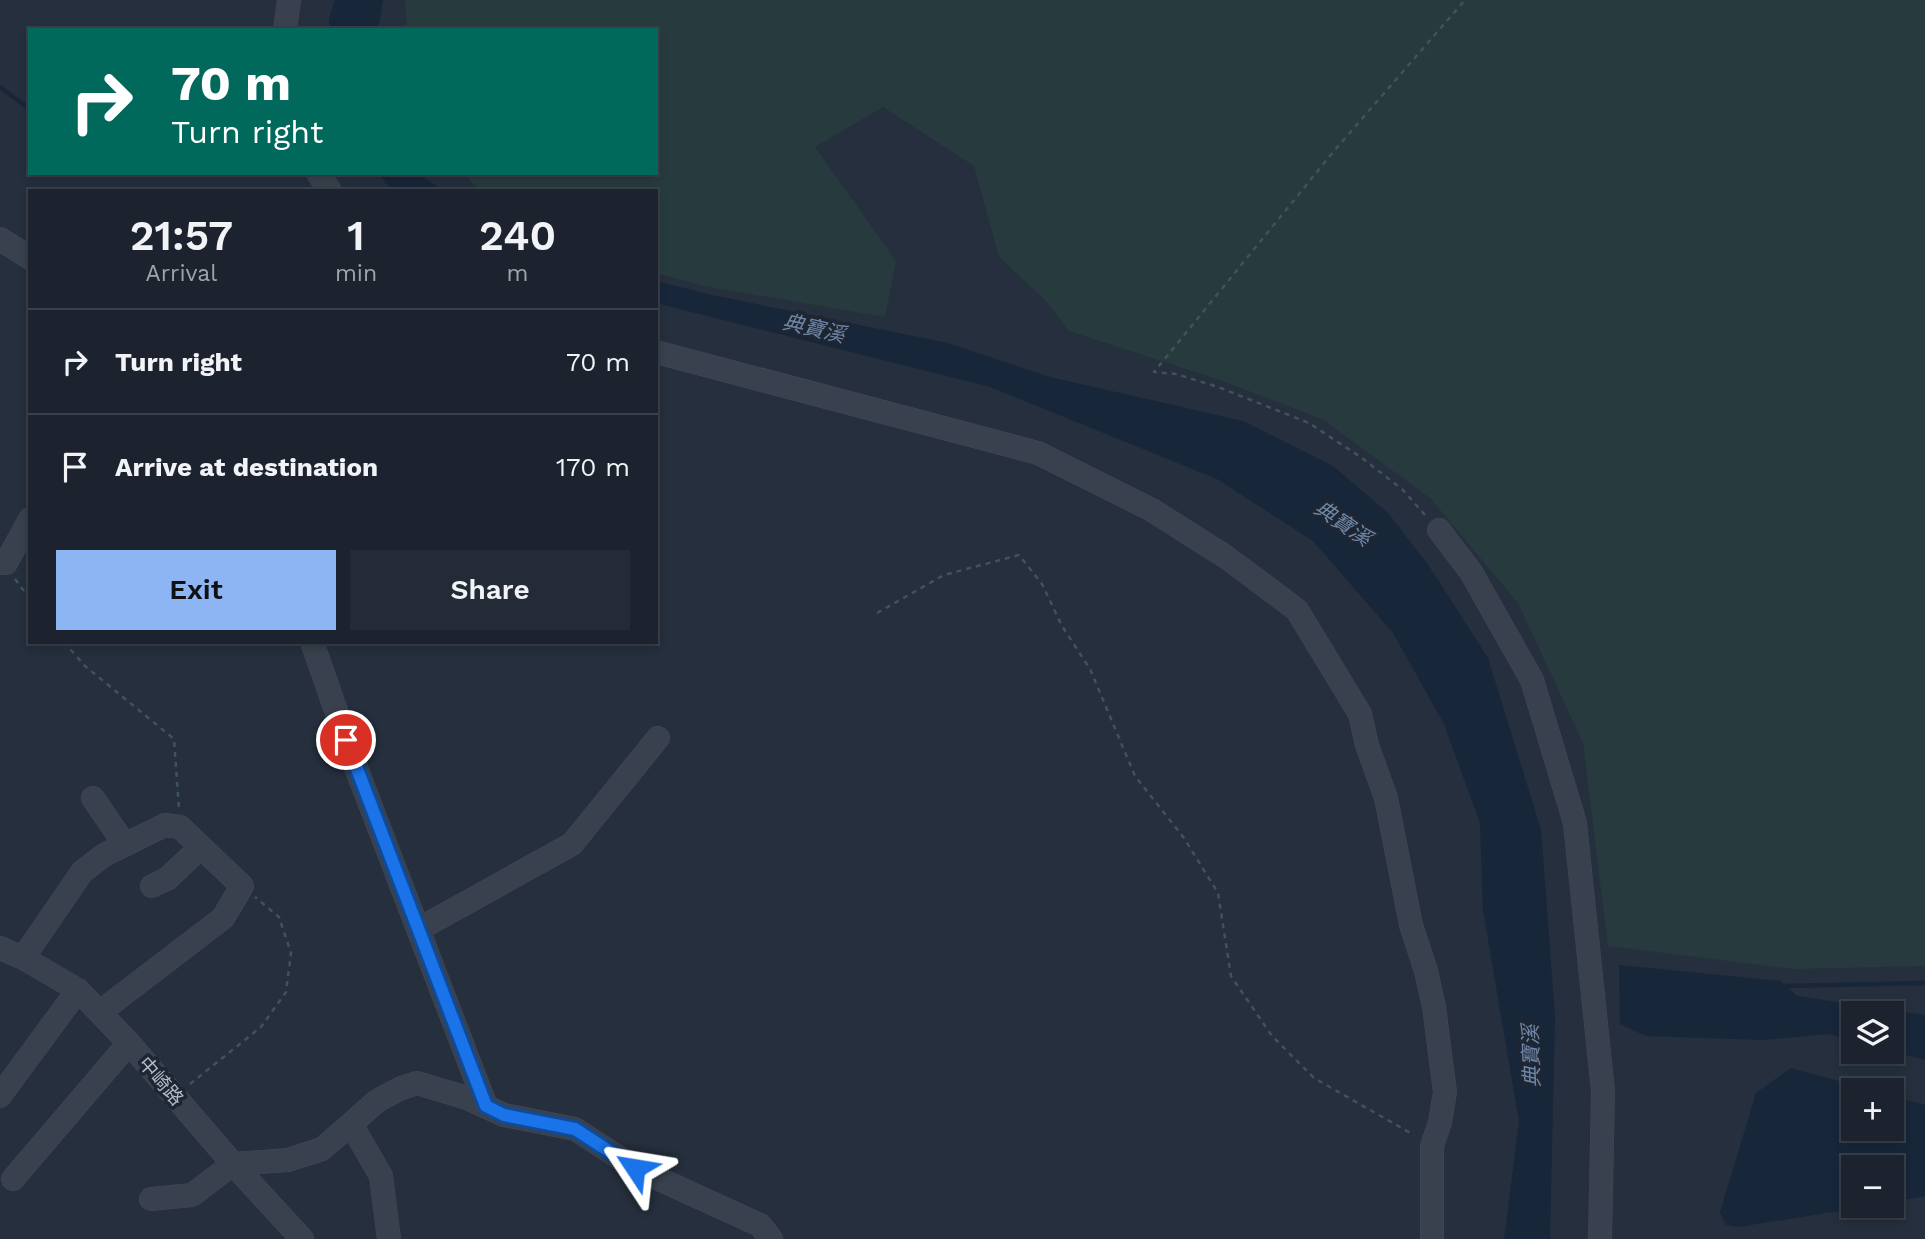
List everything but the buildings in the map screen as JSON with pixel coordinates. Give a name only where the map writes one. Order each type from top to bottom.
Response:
[{"type":"street","points":[[285,28],[289,0]]},
{"type":"street","points":[[0,239],[28,257]]},
{"type":"street","points":[[658,353],[1038,453],[1152,510],[1226,557],[1297,610],[1360,714],[1367,745],[1386,798],[1411,925],[1434,1007],[1445,1092],[1432,1146],[1432,1239]]},
{"type":"street","points":[[3,563],[28,522]]},
{"type":"street","points":[[1439,530],[1471,572],[1532,680],[1575,823],[1604,1091],[1600,1239]]},
{"type":"street","points":[[313,644],[355,765],[486,1106]]},
{"type":"street","points":[[419,929],[572,844],[658,738]]},
{"type":"street","points":[[93,798],[125,845]]},
{"type":"street","points":[[23,958],[82,872],[104,855],[165,825],[180,827],[242,886],[223,918],[100,1012]]},
{"type":"street","points":[[152,886],[167,879],[201,847]]},
{"type":"street","name":"中崎路","points":[[0,948],[78,990],[129,1043],[302,1239]]},
{"type":"street","points":[[0,1096],[78,990]]},
{"type":"street","points":[[13,1179],[129,1043]]},
{"type":"street","points":[[151,1199],[192,1195],[233,1164],[288,1160],[322,1149],[377,1101],[398,1089],[417,1083],[486,1106],[504,1115],[575,1129],[635,1168],[760,1225],[771,1239]]},
{"type":"street","points":[[351,1124],[381,1176],[389,1239]]},
{"type":"path","points":[[1439,530],[1403,490],[1362,458],[1309,423],[1218,387],[1176,374],[1154,372],[1334,151],[1465,0]]},
{"type":"path","points":[[877,613],[944,575],[1019,555],[1042,584],[1062,626],[1090,669],[1135,776],[1184,838],[1218,893],[1231,976],[1272,1036],[1314,1078],[1432,1146]]},
{"type":"path","points":[[3,563],[28,596]]},
{"type":"path","points":[[66,644],[86,666],[174,739],[180,827]]},
{"type":"path","points":[[175,1096],[261,1027],[286,992],[290,953],[279,917],[242,886]]},
{"type":"green space","points":[[405,0],[1925,0],[1925,966],[1793,969],[1608,946],[1583,743],[1518,603],[1431,499],[1324,420],[1220,380],[1069,331],[1046,301],[999,257],[974,166],[883,107],[815,147],[896,261],[885,317],[703,286],[658,274],[658,189],[479,189],[464,175],[658,175],[658,28],[407,28]]},
{"type":"water","points":[[335,0],[383,0],[378,28],[330,28],[329,19]]},
{"type":"water","points":[[381,175],[423,175],[441,189],[392,189]]},
{"type":"water","name":"典寶溪","points":[[658,282],[948,343],[1050,377],[1243,421],[1333,466],[1388,513],[1429,566],[1488,658],[1541,830],[1555,1016],[1550,1239],[1504,1239],[1519,1122],[1483,910],[1480,823],[1444,724],[1393,633],[1313,541],[1217,479],[990,387],[658,304]]},
{"type":"water","points":[[1619,965],[1780,981],[1797,996],[1841,1003],[1841,1038],[1829,1034],[1764,1040],[1646,1036],[1620,1024]]},
{"type":"water","points":[[1904,1012],[1925,1015],[1925,1060],[1904,1054]]},
{"type":"water","points":[[1791,1068],[1841,1082],[1841,1141],[1904,1141],[1904,1099],[1925,1105],[1925,1196],[1904,1200],[1904,1155],[1841,1155],[1841,1211],[1738,1227],[1726,1225],[1720,1212],[1756,1093]]},
{"type":"waterway","points":[[0,87],[28,108]]},
{"type":"waterway","points":[[1785,986],[1925,983]]},
{"type":"route","points":[[346,740],[486,1106],[504,1115],[575,1129],[635,1168]]}]
